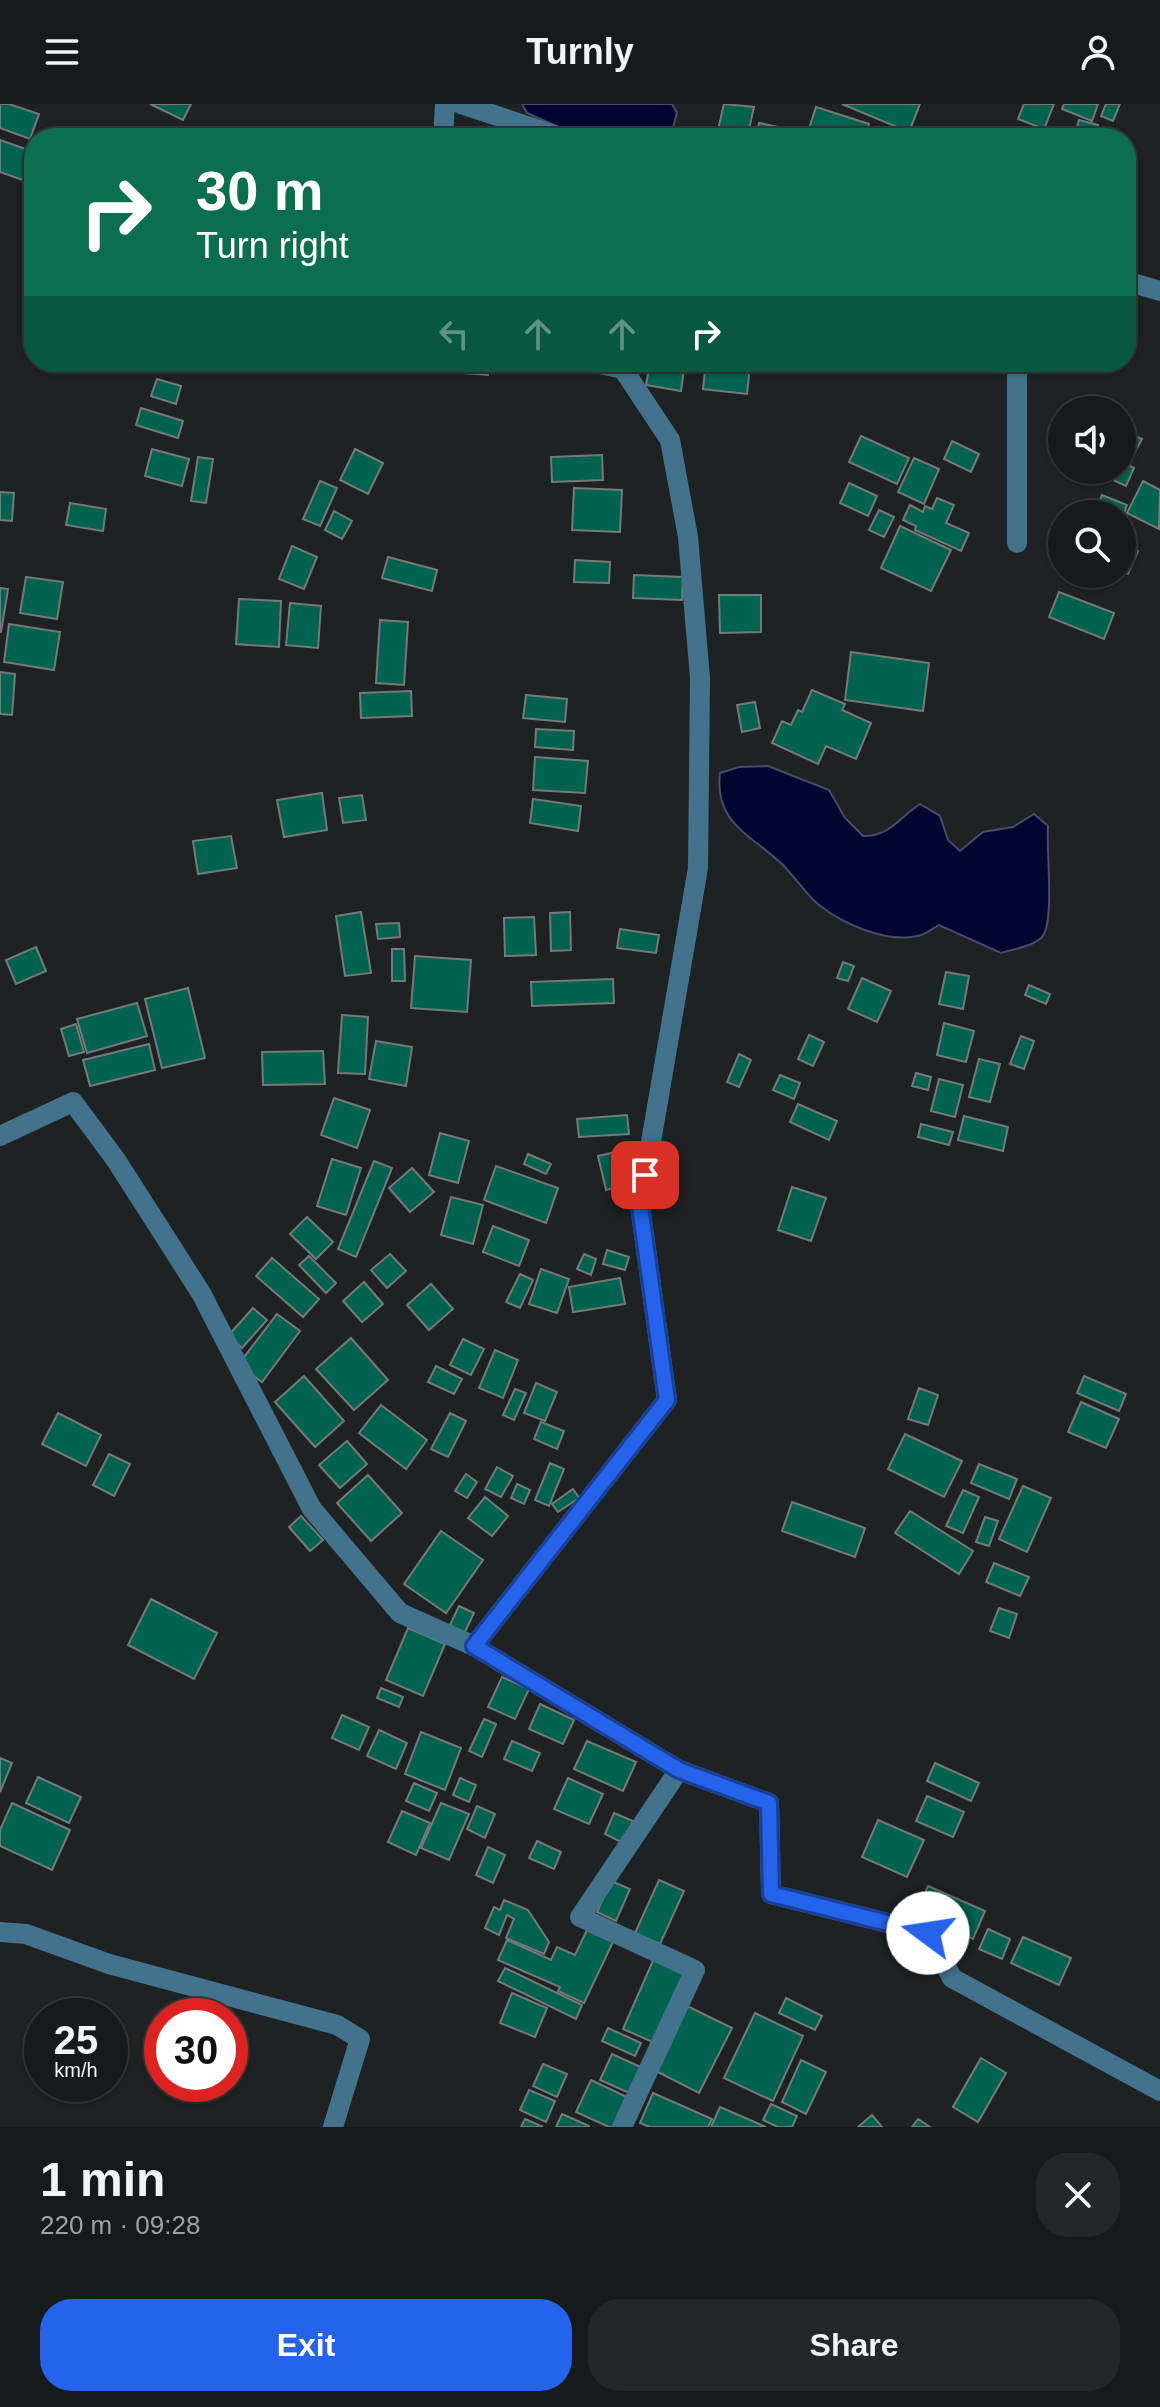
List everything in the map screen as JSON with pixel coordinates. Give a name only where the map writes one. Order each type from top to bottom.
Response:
[{"type":"street","points":[[444,128],[445,104]]},
{"type":"street","points":[[461,104],[533,128]]},
{"type":"street","points":[[1136,284],[1160,291]]},
{"type":"street","points":[[474,1646],[667,1400],[640,1206],[698,868],[700,678],[688,537],[670,440],[627,372]]},
{"type":"street","points":[[1017,372],[1017,543]]},
{"type":"street","points":[[0,1136],[73,1102],[116,1160],[201,1293],[312,1509],[400,1613],[474,1646],[679,1770],[769,1803],[771,1894],[928,1933],[952,1978],[1160,2091]]},
{"type":"street","points":[[622,2127],[695,1970],[580,1917],[679,1770]]},
{"type":"street","points":[[0,1932],[26,1934],[109,1964],[337,2025],[360,2039],[333,2127]]},
{"type":"water","points":[[522,104],[672,104],[677,113],[673,128],[561,128],[527,113]]},
{"type":"water","points":[[768,766],[829,790],[845,818],[863,836],[887,830],[920,804],[940,816],[948,840],[960,851],[983,832],[1013,827],[1034,814],[1048,826],[1049,901],[1042,937],[1001,953],[939,925],[920,935],[892,937],[852,925],[829,912],[782,864],[737,826],[723,804],[720,773],[739,767]]},
{"type":"building","points":[[0,104],[39,114],[34,128],[24,128],[24,137],[0,128]]},
{"type":"building","points":[[150,104],[191,104],[183,120]]},
{"type":"building","points":[[724,104],[754,107],[749,128],[718,128]]},
{"type":"building","points":[[842,104],[920,104],[911,128],[899,128]]},
{"type":"building","points":[[1024,104],[1054,104],[1044,128],[1018,119]]},
{"type":"building","points":[[1064,104],[1098,104],[1092,121],[1062,109]]},
{"type":"building","points":[[1106,104],[1120,104],[1113,121],[1101,116]]},
{"type":"building","points":[[816,107],[869,124],[868,128],[809,128]]},
{"type":"building","points":[[1079,120],[1098,125],[1097,128],[1077,128]]},
{"type":"building","points":[[759,123],[782,128],[758,128]]},
{"type":"building","points":[[0,140],[24,148],[24,180],[0,172]]},
{"type":"building","points":[[451,372],[488,372],[488,375]]},
{"type":"building","points":[[648,372],[684,372],[681,391],[646,385]]},
{"type":"building","points":[[705,372],[749,372],[747,394],[703,389]]},
{"type":"building","points":[[157,379],[181,386],[176,404],[151,396]]},
{"type":"building","points":[[141,408],[183,421],[178,438],[136,425]]},
{"type":"building","points":[[861,436],[909,458],[897,484],[849,462]]},
{"type":"building","points":[[1136,436],[1142,439],[1136,450]]},
{"type":"building","points":[[952,441],[979,454],[971,472],[944,459]]},
{"type":"building","points":[[152,449],[189,459],[182,486],[145,476]]},
{"type":"building","points":[[355,449],[383,463],[368,494],[340,480]]},
{"type":"building","points":[[602,455],[603,480],[552,482],[551,457]]},
{"type":"building","points":[[198,457],[213,459],[206,503],[191,501]]},
{"type":"building","points":[[914,458],[939,469],[924,504],[898,492]]},
{"type":"building","points":[[320,481],[337,488],[320,526],[303,519]]},
{"type":"building","points":[[1143,481],[1160,490],[1159,529],[1136,518],[1136,500],[1134,500]]},
{"type":"building","points":[[849,483],[877,496],[868,516],[840,503]]},
{"type":"building","points":[[574,488],[622,490],[620,532],[572,530]]},
{"type":"building","points":[[0,492],[14,493],[12,521],[0,520]]},
{"type":"building","points":[[937,498],[954,505],[946,523],[969,533],[961,551],[915,530],[916,526],[903,520],[910,505],[923,512],[925,506],[932,509]]},
{"type":"building","points":[[70,503],[106,509],[103,531],[66,525]]},
{"type":"building","points":[[879,510],[894,517],[884,537],[869,530]]},
{"type":"building","points":[[334,511],[352,521],[342,539],[325,530]]},
{"type":"building","points":[[900,526],[951,550],[931,591],[881,568]]},
{"type":"building","points":[[292,546],[317,557],[304,589],[279,579]]},
{"type":"building","points":[[388,557],[437,570],[432,591],[382,578]]},
{"type":"building","points":[[575,560],[610,562],[609,583],[574,582]]},
{"type":"building","points":[[634,575],[683,577],[682,600],[633,598]]},
{"type":"building","points":[[26,577],[63,582],[57,619],[20,613]]},
{"type":"building","points":[[0,588],[8,589],[1,632],[0,632]]},
{"type":"building","points":[[1059,592],[1114,613],[1104,639],[1049,617]]},
{"type":"building","points":[[719,595],[761,595],[761,632],[720,633]]},
{"type":"building","points":[[239,599],[281,601],[279,647],[236,644]]},
{"type":"building","points":[[290,603],[321,606],[318,648],[286,645]]},
{"type":"building","points":[[380,620],[408,622],[404,685],[376,683]]},
{"type":"building","points":[[9,624],[60,632],[54,670],[4,662]]},
{"type":"building","points":[[851,652],[929,663],[923,711],[845,700]]},
{"type":"building","points":[[0,672],[15,674],[12,715],[0,714]]},
{"type":"building","points":[[812,690],[845,704],[842,710],[871,723],[856,759],[826,746],[818,764],[772,743],[782,721],[791,725],[798,710],[802,712]]},
{"type":"building","points":[[411,691],[412,716],[361,718],[360,693]]},
{"type":"building","points":[[526,695],[567,699],[565,722],[523,718]]},
{"type":"building","points":[[755,702],[760,728],[742,732],[737,705]]},
{"type":"building","points":[[536,729],[574,731],[573,750],[535,747]]},
{"type":"building","points":[[535,757],[588,761],[585,793],[533,790]]},
{"type":"building","points":[[322,793],[327,830],[284,837],[277,800]]},
{"type":"building","points":[[362,795],[366,820],[343,823],[339,798]]},
{"type":"building","points":[[533,799],[581,806],[578,831],[530,823]]},
{"type":"building","points":[[231,836],[237,868],[198,874],[193,841]]},
{"type":"building","points":[[361,912],[371,973],[345,976],[336,916]]},
{"type":"building","points":[[570,912],[571,950],[551,951],[550,913]]},
{"type":"building","points":[[534,917],[536,955],[505,956],[504,918]]},
{"type":"building","points":[[399,923],[400,937],[378,939],[376,924]]},
{"type":"building","points":[[620,929],[659,935],[656,953],[617,948]]},
{"type":"building","points":[[36,947],[46,971],[16,984],[6,960]]},
{"type":"building","points":[[392,949],[404,949],[405,981],[392,981]]},
{"type":"building","points":[[415,956],[471,960],[467,1012],[411,1008]]},
{"type":"building","points":[[843,962],[854,966],[848,981],[837,978]]},
{"type":"building","points":[[946,972],[969,976],[963,1009],[939,1004]]},
{"type":"building","points":[[862,978],[891,991],[877,1022],[848,1009]]},
{"type":"building","points":[[613,979],[614,1003],[532,1006],[531,982]]},
{"type":"building","points":[[1029,985],[1050,994],[1046,1004],[1025,995]]},
{"type":"building","points":[[188,988],[205,1058],[162,1068],[145,999]]},
{"type":"building","points":[[137,1003],[147,1036],[87,1053],[77,1019]]},
{"type":"building","points":[[342,1015],[368,1017],[365,1074],[338,1073]]},
{"type":"building","points":[[944,1023],[974,1031],[966,1062],[937,1055]]},
{"type":"building","points":[[76,1024],[84,1052],[69,1056],[61,1029]]},
{"type":"building","points":[[809,1035],[824,1042],[813,1066],[798,1059]]},
{"type":"building","points":[[1021,1036],[1034,1041],[1024,1069],[1010,1064]]},
{"type":"building","points":[[376,1041],[412,1047],[406,1086],[369,1079]]},
{"type":"building","points":[[149,1044],[155,1070],[90,1086],[83,1060]]},
{"type":"building","points":[[323,1051],[325,1084],[263,1085],[262,1052]]},
{"type":"building","points":[[739,1054],[751,1060],[739,1087],[727,1082]]},
{"type":"building","points":[[979,1059],[1000,1064],[990,1102],[969,1097]]},
{"type":"building","points":[[916,1073],[931,1077],[928,1090],[912,1086]]},
{"type":"building","points":[[780,1075],[800,1083],[794,1099],[773,1090]]},
{"type":"building","points":[[939,1079],[963,1085],[955,1117],[931,1111]]},
{"type":"building","points":[[334,1098],[370,1110],[357,1148],[321,1135]]},
{"type":"building","points":[[798,1104],[837,1121],[829,1140],[790,1122]]},
{"type":"building","points":[[627,1115],[629,1134],[579,1137],[577,1119]]},
{"type":"building","points":[[964,1116],[1008,1127],[1003,1151],[958,1140]]},
{"type":"building","points":[[921,1124],[953,1132],[949,1145],[918,1137]]},
{"type":"building","points":[[440,1133],[469,1141],[458,1183],[429,1175]]},
{"type":"building","points":[[620,1151],[627,1185],[606,1190],[598,1156]]},
{"type":"building","points":[[528,1154],[551,1164],[546,1174],[524,1164]]},
{"type":"building","points":[[332,1159],[361,1168],[346,1215],[317,1206]]},
{"type":"building","points":[[374,1161],[392,1168],[356,1257],[338,1249]]},
{"type":"building","points":[[496,1166],[558,1188],[546,1223],[484,1200]]},
{"type":"building","points":[[412,1168],[434,1192],[410,1212],[389,1188]]},
{"type":"building","points":[[792,1187],[826,1198],[811,1241],[778,1230]]},
{"type":"building","points":[[451,1197],[483,1205],[473,1244],[441,1235]]},
{"type":"building","points":[[307,1217],[333,1242],[316,1259],[290,1234]]},
{"type":"building","points":[[493,1226],[529,1240],[519,1266],[483,1252]]},
{"type":"building","points":[[607,1250],[629,1257],[625,1270],[603,1264]]},
{"type":"building","points":[[390,1254],[406,1271],[387,1288],[371,1270]]},
{"type":"building","points":[[584,1254],[596,1259],[591,1275],[577,1269]]},
{"type":"building","points":[[309,1256],[336,1283],[326,1293],[299,1265]]},
{"type":"building","points":[[272,1258],[319,1299],[303,1317],[256,1276]]},
{"type":"building","points":[[541,1269],[569,1279],[557,1313],[529,1304]]},
{"type":"building","points":[[520,1274],[533,1280],[520,1308],[506,1302]]},
{"type":"building","points":[[620,1278],[625,1304],[573,1312],[569,1287]]},
{"type":"building","points":[[364,1282],[383,1304],[362,1322],[343,1301]]},
{"type":"building","points":[[431,1284],[453,1309],[429,1330],[407,1305]]},
{"type":"building","points":[[253,1308],[267,1320],[242,1348],[228,1336]]},
{"type":"building","points":[[277,1314],[300,1331],[262,1382],[238,1365]]},
{"type":"building","points":[[351,1338],[388,1380],[354,1410],[316,1369]]},
{"type":"building","points":[[463,1339],[484,1349],[471,1375],[450,1365]]},
{"type":"building","points":[[495,1350],[518,1360],[503,1398],[479,1388]]},
{"type":"building","points":[[436,1366],[462,1379],[454,1394],[428,1382]]},
{"type":"building","points":[[304,1376],[344,1421],[315,1447],[275,1402]]},
{"type":"building","points":[[1084,1376],[1126,1394],[1119,1411],[1077,1393]]},
{"type":"building","points":[[536,1383],[557,1392],[545,1421],[524,1413]]},
{"type":"building","points":[[919,1388],[938,1395],[928,1425],[908,1419]]},
{"type":"building","points":[[515,1389],[526,1393],[514,1420],[503,1415]]},
{"type":"building","points":[[1081,1402],[1119,1419],[1106,1448],[1068,1432]]},
{"type":"building","points":[[381,1405],[427,1440],[406,1469],[359,1433]]},
{"type":"building","points":[[58,1413],[101,1435],[86,1466],[42,1444]]},
{"type":"building","points":[[450,1413],[466,1421],[448,1457],[431,1449]]},
{"type":"building","points":[[541,1422],[564,1431],[557,1449],[534,1439]]},
{"type":"building","points":[[905,1434],[962,1461],[944,1497],[888,1469]]},
{"type":"building","points":[[347,1441],[367,1464],[340,1488],[319,1465]]},
{"type":"building","points":[[109,1454],[130,1464],[114,1496],[93,1485]]},
{"type":"building","points":[[550,1463],[564,1469],[549,1506],[535,1500]]},
{"type":"building","points":[[979,1464],[1017,1479],[1009,1499],[971,1483]]},
{"type":"building","points":[[497,1467],[513,1476],[501,1497],[485,1489]]},
{"type":"building","points":[[466,1474],[477,1482],[467,1498],[455,1491]]},
{"type":"building","points":[[368,1475],[402,1513],[371,1541],[337,1503]]},
{"type":"building","points":[[517,1484],[530,1490],[524,1504],[511,1498]]},
{"type":"building","points":[[1023,1486],[1051,1498],[1027,1552],[999,1539]]},
{"type":"building","points":[[573,1489],[579,1498],[558,1512],[552,1504]]},
{"type":"building","points":[[963,1490],[979,1497],[963,1533],[946,1526]]},
{"type":"building","points":[[485,1497],[508,1516],[492,1536],[468,1518]]},
{"type":"building","points":[[792,1502],[865,1528],[855,1557],[782,1531]]},
{"type":"building","points":[[910,1511],[973,1551],[959,1574],[895,1533]]},
{"type":"building","points":[[301,1516],[323,1540],[310,1551],[289,1527]]},
{"type":"building","points":[[985,1517],[998,1521],[989,1546],[976,1542]]},
{"type":"building","points":[[441,1531],[483,1560],[446,1613],[404,1584]]},
{"type":"building","points":[[994,1563],[1029,1577],[1020,1596],[986,1582]]},
{"type":"building","points":[[151,1599],[217,1633],[194,1679],[128,1645]]},
{"type":"building","points":[[459,1606],[474,1613],[464,1634],[449,1627]]},
{"type":"building","points":[[999,1608],[1017,1614],[1009,1638],[990,1631]]},
{"type":"building","points":[[408,1628],[445,1644],[423,1696],[386,1680]]},
{"type":"building","points":[[502,1677],[529,1689],[515,1719],[488,1707]]},
{"type":"building","points":[[381,1688],[403,1697],[399,1707],[377,1698]]},
{"type":"building","points":[[540,1704],[574,1720],[563,1744],[529,1729]]},
{"type":"building","points":[[342,1715],[369,1727],[359,1750],[332,1738]]},
{"type":"building","points":[[484,1719],[496,1724],[482,1757],[469,1751]]},
{"type":"building","points":[[379,1730],[407,1743],[396,1769],[367,1756]]},
{"type":"building","points":[[421,1732],[461,1748],[445,1790],[405,1774]]},
{"type":"building","points":[[512,1741],[540,1753],[532,1771],[504,1759]]},
{"type":"building","points":[[587,1741],[636,1762],[623,1791],[574,1769]]},
{"type":"building","points":[[0,1758],[12,1763],[0,1792]]},
{"type":"building","points":[[935,1763],[979,1783],[971,1801],[927,1781]]},
{"type":"building","points":[[38,1777],[81,1797],[69,1823],[26,1803]]},
{"type":"building","points":[[460,1778],[476,1785],[469,1802],[453,1795]]},
{"type":"building","points":[[568,1778],[603,1794],[589,1824],[554,1809]]},
{"type":"building","points":[[414,1783],[437,1793],[429,1811],[406,1801]]},
{"type":"building","points":[[927,1796],[964,1812],[953,1837],[916,1821]]},
{"type":"building","points":[[12,1803],[70,1830],[52,1870],[0,1846],[0,1830]]},
{"type":"building","points":[[441,1803],[469,1814],[449,1860],[421,1848]]},
{"type":"building","points":[[477,1806],[495,1814],[485,1838],[467,1829]]},
{"type":"building","points":[[402,1811],[430,1823],[416,1855],[388,1842]]},
{"type":"building","points":[[614,1813],[633,1821],[623,1843],[605,1834]]},
{"type":"building","points":[[878,1820],[924,1840],[907,1877],[862,1857]]},
{"type":"building","points":[[537,1841],[561,1852],[554,1869],[529,1858]]},
{"type":"building","points":[[488,1847],[505,1855],[493,1883],[476,1875]]},
{"type":"building","points":[[659,1880],[684,1891],[660,1944],[635,1933]]},
{"type":"building","points":[[611,1881],[630,1889],[616,1921],[597,1912]]},
{"type":"building","points":[[928,1886],[985,1911],[973,1939],[916,1914]]},
{"type":"building","points":[[504,1900],[528,1910],[549,1942],[544,1954],[506,1938],[514,1919],[507,1915],[499,1935],[485,1928],[494,1907],[500,1910]]},
{"type":"building","points":[[988,1929],[1010,1939],[1002,1959],[979,1949]]},
{"type":"building","points":[[587,1930],[613,1942],[584,2003],[558,1991],[560,1987],[498,1960],[507,1940],[551,1960],[557,1947],[575,1955]]},
{"type":"building","points":[[1023,1937],[1071,1958],[1059,1985],[1011,1963]]},
{"type":"building","points":[[655,1956],[689,1970],[657,2044],[623,2029]]},
{"type":"building","points":[[505,1968],[582,2005],[576,2019],[498,1981]]},
{"type":"building","points":[[512,1993],[547,2008],[535,2037],[500,2023]]},
{"type":"building","points":[[786,1998],[822,2016],[815,2030],[779,2013]]},
{"type":"building","points":[[687,2006],[732,2028],[699,2093],[654,2070]]},
{"type":"building","points":[[755,2013],[803,2036],[773,2101],[724,2078]]},
{"type":"building","points":[[608,2028],[641,2043],[635,2056],[602,2041]]},
{"type":"building","points":[[612,2054],[645,2069],[634,2095],[600,2080]]},
{"type":"building","points":[[981,2058],[1006,2073],[978,2122],[953,2107]]},
{"type":"building","points":[[801,2060],[826,2072],[806,2114],[782,2102]]},
{"type":"building","points":[[543,2064],[567,2074],[557,2097],[533,2086]]},
{"type":"building","points":[[591,2080],[629,2098],[615,2127],[576,2112]]},
{"type":"building","points":[[529,2090],[555,2101],[546,2122],[520,2110]]},
{"type":"building","points":[[653,2093],[712,2119],[708,2127],[650,2127],[640,2123]]},
{"type":"building","points":[[771,2104],[797,2116],[792,2127],[778,2127],[763,2120]]},
{"type":"building","points":[[720,2107],[766,2127],[711,2127]]},
{"type":"building","points":[[562,2114],[589,2126],[589,2127],[556,2127]]},
{"type":"building","points":[[872,2115],[882,2127],[858,2127]]},
{"type":"building","points":[[525,2119],[543,2127],[521,2127]]},
{"type":"building","points":[[918,2119],[930,2127],[912,2127]]},
{"type":"route","points":[[645,1175],[640,1206],[667,1400],[474,1646],[679,1770],[769,1803],[771,1894],[928,1933]]}]
